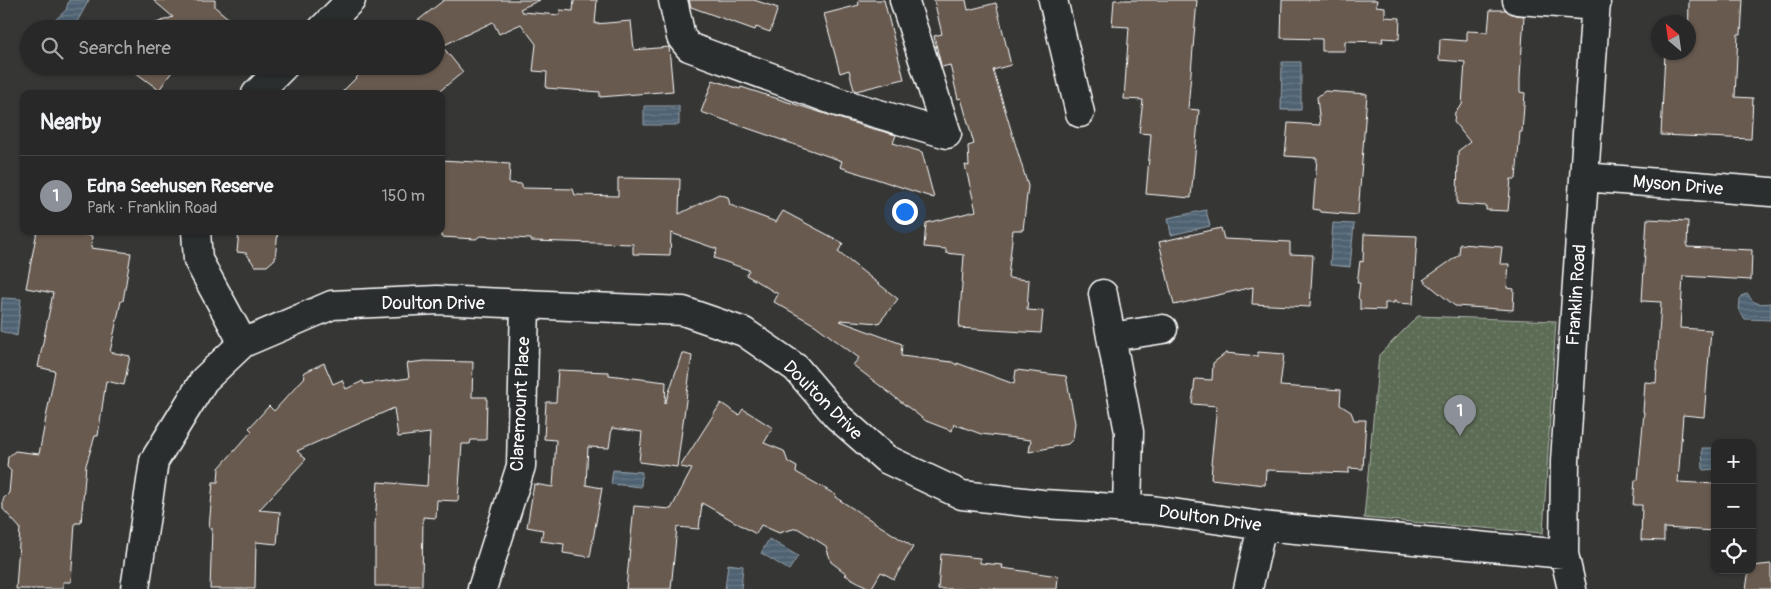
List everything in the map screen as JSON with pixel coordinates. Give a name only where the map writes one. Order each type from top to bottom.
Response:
[{"type":"street","points":[[331,20],[351,0]]},
{"type":"street","points":[[673,0],[681,37],[689,47],[838,102],[947,134],[904,0]]},
{"type":"street","points":[[1053,0],[1080,113]]},
{"type":"street","points":[[1517,0],[1596,3]]},
{"type":"street","name":"Franklin Road","points":[[1572,589],[1564,554],[1565,461],[1596,3]]},
{"type":"street","points":[[260,90],[275,75]]},
{"type":"street","name":"Myson Drive","points":[[1584,177],[1771,192]]},
{"type":"street","points":[[196,235],[198,260],[243,343]]},
{"type":"street","points":[[1103,294],[1129,432],[1128,509]]},
{"type":"street","name":"Doulton Drive","points":[[135,589],[154,461],[204,380],[243,343],[332,305],[437,300],[683,311],[744,332],[796,368],[837,416],[886,459],[962,495],[1042,504],[1152,510],[1262,526],[1564,554]]},
{"type":"street","name":"Claremount Place","points":[[482,589],[521,466],[525,304]]},
{"type":"street","points":[[1111,337],[1163,329]]},
{"type":"street","points":[[1248,589],[1262,526]]},
{"type":"green space","points":[[1418,316],[1556,321],[1543,533],[1364,518],[1379,355]]},
{"type":"water","points":[[69,0],[89,0],[78,20],[55,20],[66,10]]},
{"type":"water","points":[[1282,62],[1301,62],[1301,110],[1281,110]]},
{"type":"water","points":[[644,106],[679,106],[679,125],[644,125]]},
{"type":"water","points":[[1206,210],[1210,226],[1171,235],[1168,218]]},
{"type":"water","points":[[1333,223],[1354,224],[1350,267],[1330,265]]},
{"type":"water","points":[[1748,294],[1757,303],[1771,303],[1771,320],[1745,319],[1739,311],[1740,299],[1743,295]]},
{"type":"water","points":[[2,298],[21,299],[17,336],[0,331]]},
{"type":"water","points":[[1702,448],[1711,448],[1711,469],[1703,470]]},
{"type":"water","points":[[613,470],[642,472],[641,487],[611,484]]},
{"type":"water","points":[[769,539],[798,556],[789,570],[761,553]]},
{"type":"water","points":[[728,564],[743,566],[741,589],[725,589]]},
{"type":"building","points":[[153,0],[215,0],[215,7],[230,20],[164,20],[173,17]]},
{"type":"building","points":[[444,0],[540,0],[520,9],[522,12],[559,15],[560,10],[573,11],[574,0],[597,0],[595,24],[631,21],[634,50],[669,47],[673,91],[600,97],[600,92],[546,88],[547,72],[533,71],[536,44],[521,24],[499,34],[493,22],[445,45],[445,20],[418,20]]},
{"type":"building","points":[[689,0],[754,0],[778,8],[770,32],[756,27],[755,30],[691,7]]},
{"type":"building","points":[[858,0],[884,0],[904,79],[856,91],[854,90],[849,70],[840,73],[824,14],[859,5]]},
{"type":"building","points":[[934,0],[966,0],[968,10],[996,3],[1011,65],[993,70],[1028,186],[1023,230],[1013,230],[1008,278],[1029,280],[1027,310],[1043,311],[1041,333],[959,328],[964,255],[946,253],[946,249],[924,247],[926,223],[976,211],[965,165],[969,166],[968,146],[974,144],[961,98],[958,99],[950,65],[942,67],[941,65],[934,36],[942,34]]},
{"type":"building","points":[[1114,0],[1197,0],[1188,109],[1199,110],[1191,198],[1146,194],[1151,134],[1139,133],[1143,100],[1124,99],[1129,27],[1112,26]]},
{"type":"building","points":[[1282,0],[1377,0],[1376,6],[1385,7],[1385,17],[1400,18],[1399,39],[1382,38],[1383,42],[1345,41],[1345,51],[1322,51],[1322,39],[1281,38]]},
{"type":"building","points":[[1689,0],[1743,0],[1741,34],[1738,34],[1735,97],[1753,98],[1751,139],[1661,135],[1665,60],[1696,60],[1696,15],[1689,15]]},
{"type":"building","points":[[1490,10],[1506,10],[1515,15],[1524,16],[1520,78],[1520,92],[1525,93],[1522,132],[1520,132],[1516,179],[1511,179],[1508,211],[1486,210],[1486,206],[1457,204],[1458,151],[1470,142],[1454,122],[1455,112],[1462,105],[1465,62],[1439,60],[1440,39],[1467,41],[1467,31],[1488,32]]},
{"type":"building","points":[[445,50],[463,72],[441,90],[344,90],[359,75],[445,75]]},
{"type":"building","points":[[139,75],[170,75],[159,90]]},
{"type":"building","points":[[713,80],[896,135],[893,143],[922,152],[934,198],[840,167],[842,161],[701,112]]},
{"type":"building","points":[[1325,91],[1367,94],[1358,215],[1320,212],[1313,209],[1317,158],[1285,156],[1288,123],[1320,125],[1317,97]]},
{"type":"building","points":[[445,160],[510,164],[509,183],[522,184],[522,188],[573,189],[575,195],[618,196],[618,178],[680,179],[679,214],[719,194],[728,197],[730,205],[776,222],[783,211],[843,243],[838,252],[898,299],[879,323],[840,321],[902,344],[901,356],[952,362],[957,365],[957,363],[1014,384],[1016,370],[1066,376],[1075,423],[1073,439],[1068,444],[1029,452],[1031,440],[981,434],[954,424],[952,431],[926,421],[853,365],[859,358],[815,325],[774,302],[778,294],[746,275],[749,270],[714,258],[717,249],[671,233],[670,255],[633,254],[633,244],[531,241],[531,239],[480,236],[476,239],[441,237],[441,235],[445,235]]},
{"type":"building","points":[[1647,219],[1688,221],[1687,247],[1752,250],[1751,280],[1683,276],[1680,328],[1711,330],[1704,417],[1683,415],[1678,482],[1711,484],[1711,531],[1664,528],[1664,541],[1641,540],[1642,505],[1633,505],[1635,480],[1638,480],[1645,382],[1656,383],[1661,302],[1642,301]]},
{"type":"building","points":[[1221,228],[1224,239],[1290,242],[1290,254],[1313,255],[1310,307],[1252,304],[1253,287],[1174,305],[1159,242]]},
{"type":"building","points":[[1364,234],[1417,236],[1413,304],[1396,303],[1394,301],[1394,303],[1385,303],[1385,310],[1360,309],[1360,300],[1358,298],[1360,283],[1357,283],[1360,261],[1363,262]]},
{"type":"building","points":[[36,235],[92,236],[91,248],[131,253],[123,301],[121,301],[110,352],[130,356],[124,385],[106,381],[98,436],[95,436],[86,465],[81,523],[75,523],[71,582],[63,582],[63,589],[16,589],[20,528],[3,509],[3,499],[9,493],[11,471],[7,467],[8,457],[15,451],[39,454],[55,371],[38,367],[53,293],[26,288]]},
{"type":"building","points":[[239,235],[278,235],[275,259],[267,266],[255,266],[246,253],[237,252]]},
{"type":"building","points":[[1460,244],[1502,247],[1500,264],[1509,264],[1507,288],[1514,289],[1513,310],[1455,306],[1423,280],[1459,255]]},
{"type":"building","points":[[1258,352],[1284,354],[1280,386],[1341,390],[1340,405],[1351,412],[1354,420],[1366,420],[1363,469],[1349,468],[1349,473],[1266,470],[1265,485],[1211,479],[1217,406],[1192,404],[1195,379],[1212,380],[1213,363],[1226,353],[1258,356]]},
{"type":"building","points":[[682,353],[692,356],[677,467],[639,462],[642,432],[612,428],[609,448],[588,447],[586,485],[602,488],[590,557],[563,553],[564,544],[541,541],[543,530],[527,527],[534,484],[553,487],[556,440],[544,439],[546,402],[556,402],[558,370],[609,372],[609,375],[666,382],[665,404]]},
{"type":"building","points":[[425,361],[473,362],[472,397],[487,397],[486,440],[471,440],[470,444],[462,444],[458,501],[437,500],[436,518],[423,517],[422,586],[375,586],[375,524],[378,482],[427,486],[430,433],[398,437],[394,408],[297,451],[306,459],[259,510],[280,512],[277,544],[256,542],[255,589],[210,589],[212,528],[209,528],[213,482],[218,482],[219,468],[252,431],[249,428],[269,406],[274,411],[305,377],[303,373],[324,363],[333,384],[342,380],[346,389],[363,381],[364,384],[409,378],[407,363]]},
{"type":"building","points":[[721,403],[739,415],[743,409],[773,428],[764,443],[784,451],[788,462],[797,467],[796,472],[836,495],[835,497],[913,547],[894,579],[881,572],[871,589],[845,575],[847,574],[831,562],[826,546],[797,528],[779,533],[761,525],[756,534],[702,503],[699,529],[677,527],[671,589],[626,589],[634,506],[671,509],[692,469],[680,467]]},
{"type":"building","points":[[941,554],[980,558],[980,563],[1003,565],[1002,568],[1058,576],[1057,589],[979,587],[979,589],[938,589]]},
{"type":"building","points":[[1771,564],[1771,589],[1746,589],[1748,574],[1756,574],[1756,566]]},
{"type":"place","name":"Edna Seehusen Reserve","points":[[1460,436]]}]
